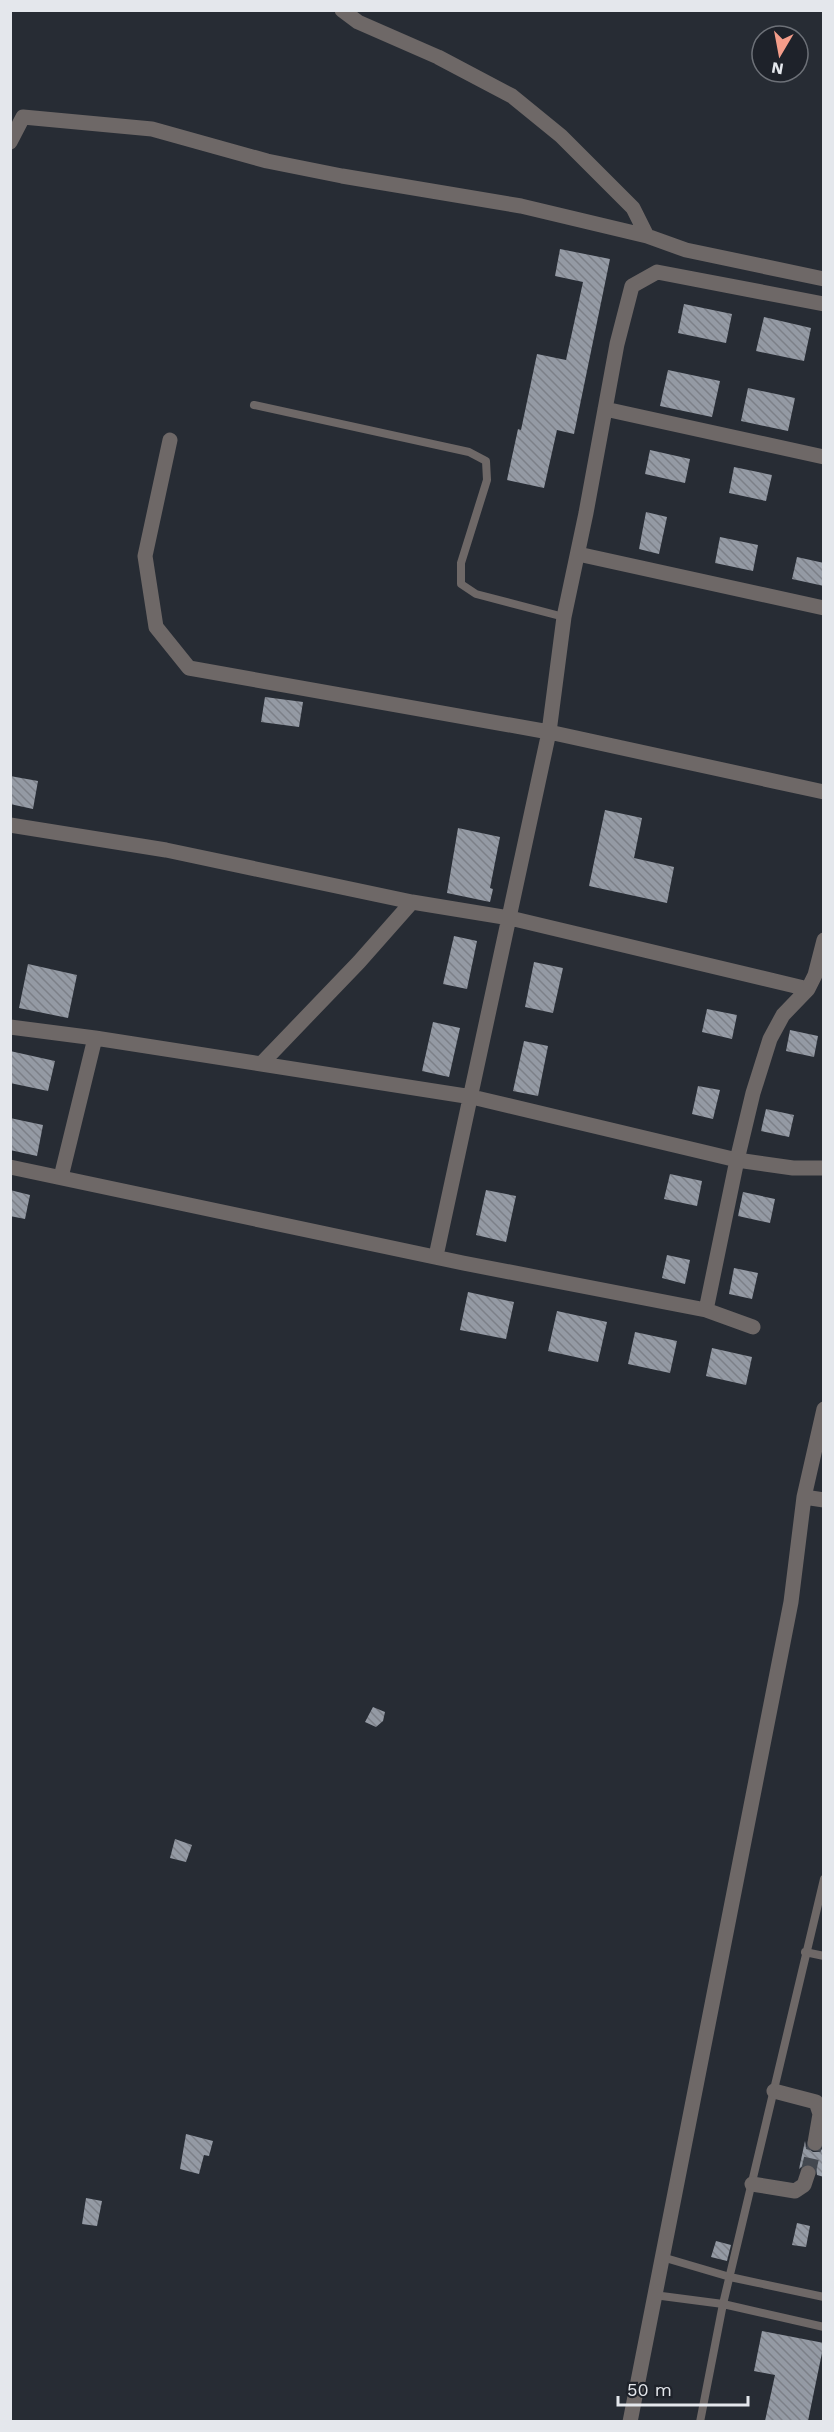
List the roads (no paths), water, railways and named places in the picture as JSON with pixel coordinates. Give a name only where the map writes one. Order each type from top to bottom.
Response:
[{"type":"street","points":[[342,10],[357,22],[438,57],[512,96],[561,136],[633,208],[647,236]]},
{"type":"street","points":[[10,142],[23,117],[152,129],[267,161],[521,206],[647,236],[686,250],[824,279]]},
{"type":"street","points":[[436,1256],[549,732],[564,617],[617,344],[632,286],[657,272],[824,304]]},
{"type":"street","points":[[605,409],[824,457]]},
{"type":"street","points":[[170,440],[145,556],[156,627],[189,668],[549,732],[824,792]]},
{"type":"street","points":[[578,554],[824,608]]},
{"type":"street","points":[[10,825],[166,850],[412,902],[510,918],[808,989]]},
{"type":"street","points":[[261,1064],[359,962],[412,902]]},
{"type":"street","points":[[706,1310],[737,1160],[753,1093],[770,1039],[783,1015],[808,989],[815,975],[824,940]]},
{"type":"street","points":[[10,1027],[95,1038],[472,1097],[737,1160],[793,1168],[824,1168]]},
{"type":"street","points":[[61,1177],[95,1038]]},
{"type":"street","points":[[10,1167],[706,1310],[753,1327]]},
{"type":"street","points":[[630,2421],[791,1602],[804,1497],[824,1409]]},
{"type":"street","points":[[804,1497],[824,1500]]},
{"type":"street","points":[[774,2091],[816,2102],[820,2114],[815,2143]]},
{"type":"street","points":[[752,2184],[795,2191],[804,2186],[808,2173]]},
{"type":"lane","points":[[254,405],[468,452],[486,460],[487,480],[461,563],[461,584],[476,594],[564,617]]},
{"type":"lane","points":[[700,2421],[723,2304],[824,1879]]},
{"type":"lane","points":[[805,1952],[824,1956]]},
{"type":"lane","points":[[662,2257],[730,2277],[824,2297]]},
{"type":"lane","points":[[654,2295],[723,2304],[824,2327]]},
{"type":"tunnel","points":[[808,2173],[815,2143]]}]
